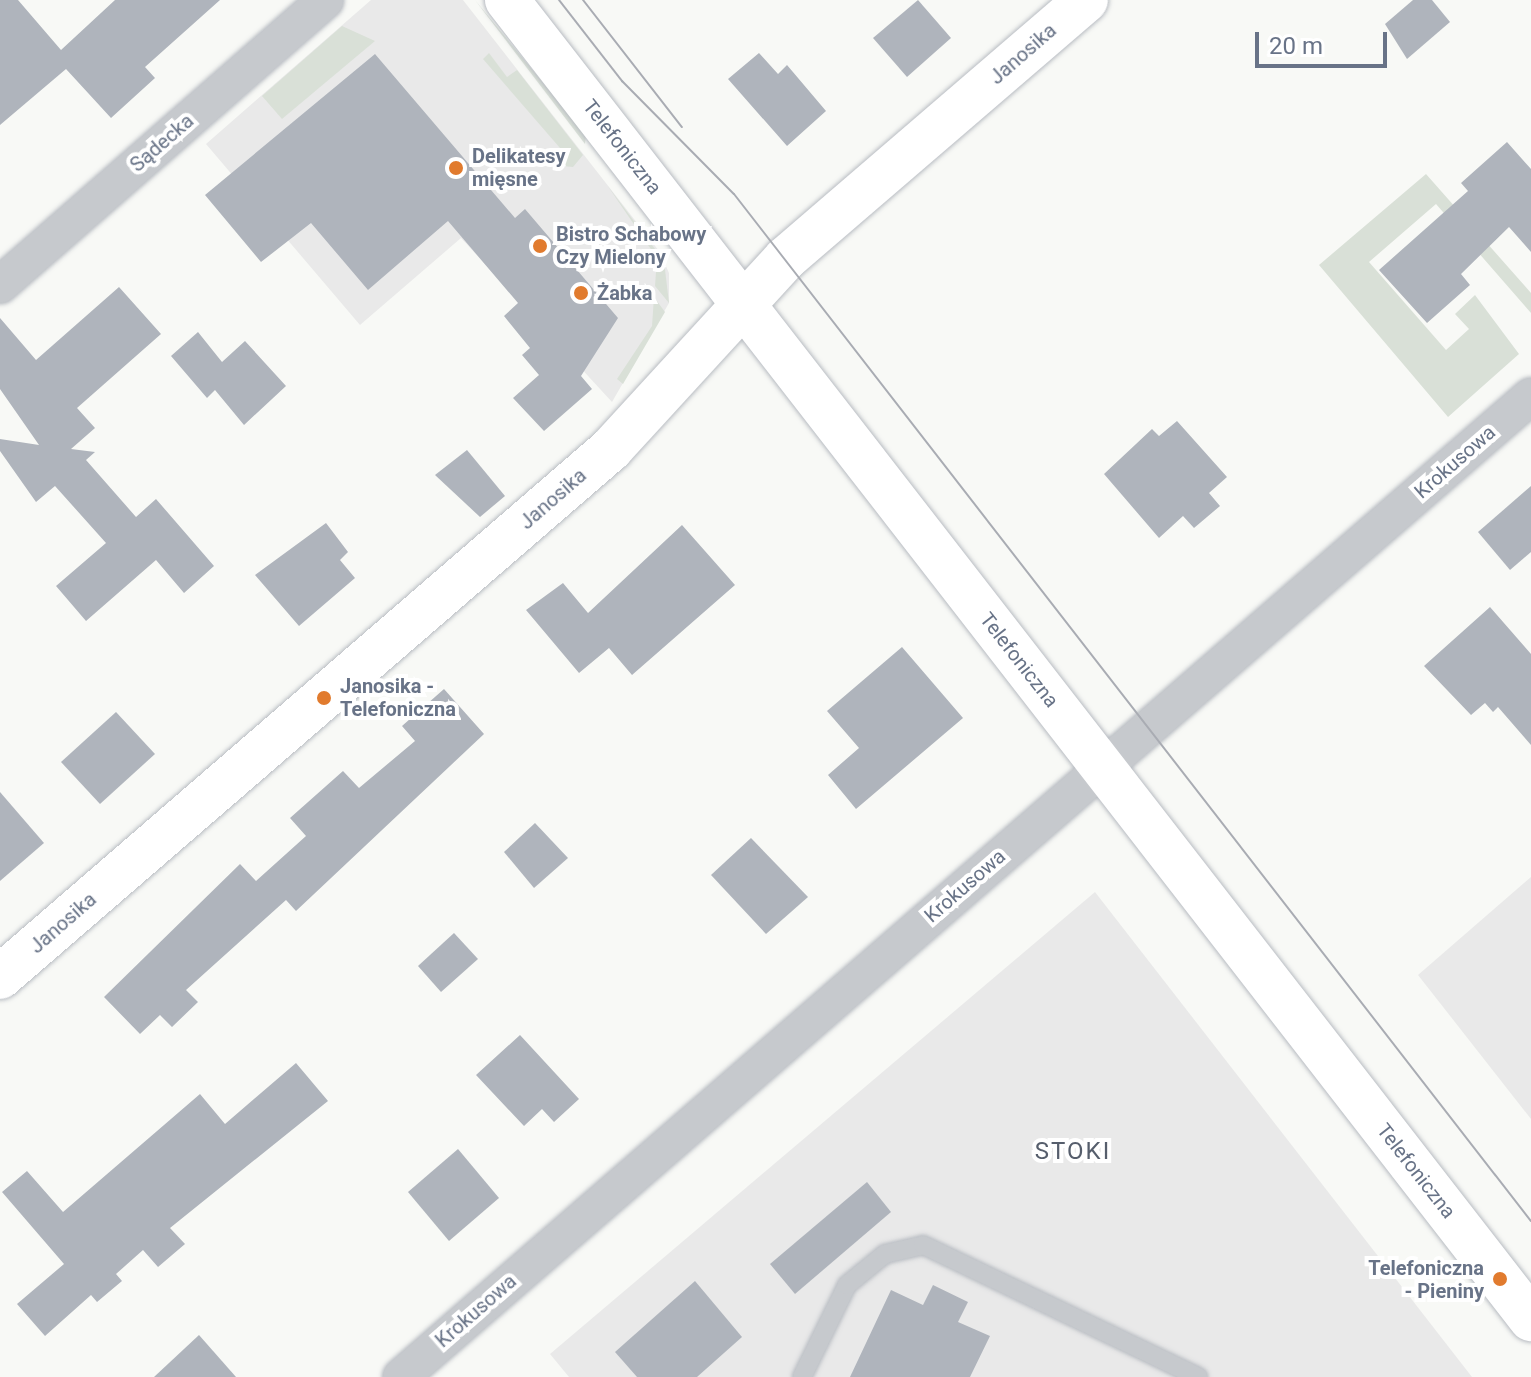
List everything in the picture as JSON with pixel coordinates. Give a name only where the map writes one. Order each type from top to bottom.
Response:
[{"type":"street","name":"Sądecka","points":[[0,285],[325,0]]},
{"type":"street","name":"Telefoniczna","points":[[507,0],[1531,1319]]},
{"type":"street","name":"Janosika","points":[[0,977],[611,449],[796,249],[1086,0]]},
{"type":"street","name":"Krokusowa","points":[[401,1377],[1531,396]]},
{"type":"lane","points":[[802,1377],[847,1285],[885,1254],[923,1245],[1198,1377]]},
{"type":"shaded area","points":[[371,0],[463,0],[659,251],[669,273],[669,303],[612,402],[461,238],[360,325],[206,144]]},
{"type":"shaded area","points":[[475,0],[586,135],[585,144]]},
{"type":"shaded area","points":[[342,26],[375,41],[282,119],[262,96]]},
{"type":"shaded area","points":[[489,53],[507,77],[517,70],[583,155],[573,167],[542,164],[560,148],[483,59]]},
{"type":"shaded area","points":[[1426,174],[1531,293],[1531,313],[1436,204],[1369,262],[1446,350],[1469,329],[1455,314],[1475,295],[1519,354],[1448,417],[1319,265]]},
{"type":"shaded area","points":[[607,185],[664,261],[669,303],[655,286],[657,258]]},
{"type":"shaded area","points":[[654,297],[665,312],[623,384],[617,379],[652,326]]},
{"type":"shaded area","points":[[1531,877],[1531,1119],[1418,975]]},
{"type":"shaded area","points":[[1095,892],[1472,1377],[569,1377],[550,1354]]},
{"type":"building","points":[[0,0],[18,0],[61,50],[115,0],[220,0],[145,67],[155,78],[111,118],[66,69],[0,125]]},
{"type":"building","points":[[918,0],[951,38],[907,77],[873,38]]},
{"type":"building","points":[[1413,0],[1432,0],[1450,22],[1407,59],[1385,24]]},
{"type":"building","points":[[759,53],[778,74],[787,65],[826,111],[787,146],[728,79]]},
{"type":"building","points":[[375,54],[515,218],[525,209],[618,318],[581,376],[592,389],[544,431],[513,398],[539,375],[522,355],[530,348],[504,316],[518,303],[448,221],[368,290],[311,223],[261,262],[205,195]]},
{"type":"building","points":[[1507,142],[1531,169],[1531,252],[1509,227],[1461,274],[1470,285],[1427,323],[1379,270],[1468,191],[1461,183]]},
{"type":"building","points":[[119,287],[161,334],[77,408],[95,428],[71,449],[95,452],[86,460],[136,517],[156,499],[214,566],[184,593],[156,560],[86,621],[56,586],[106,543],[55,486],[36,502],[0,451],[0,439],[39,445],[0,389],[0,318],[36,360]]},
{"type":"building","points":[[198,332],[222,362],[245,341],[286,386],[244,425],[215,390],[207,398],[171,356]]},
{"type":"building","points":[[1177,421],[1227,477],[1209,493],[1220,506],[1194,528],[1183,516],[1159,538],[1104,474],[1152,429],[1159,436]]},
{"type":"building","points":[[467,450],[505,496],[480,517],[435,475]]},
{"type":"building","points":[[1531,486],[1531,552],[1510,570],[1478,532]]},
{"type":"building","points":[[326,523],[348,552],[340,560],[355,578],[299,626],[255,575]]},
{"type":"building","points":[[682,525],[735,585],[632,675],[609,648],[579,673],[526,610],[563,583],[588,613]]},
{"type":"building","points":[[1490,607],[1531,654],[1531,745],[1498,707],[1493,712],[1485,703],[1471,715],[1424,666]]},
{"type":"building","points":[[902,647],[963,718],[856,809],[828,775],[859,748],[827,711]]},
{"type":"building","points":[[444,689],[484,734],[296,911],[286,900],[186,990],[198,1002],[172,1027],[160,1015],[140,1034],[104,997],[240,864],[256,881],[306,836],[290,818],[343,771],[359,788],[415,741],[402,726]]},
{"type":"building","points":[[116,712],[155,754],[100,804],[61,762]]},
{"type":"building","points":[[0,792],[44,843],[0,881]]},
{"type":"building","points":[[535,823],[568,858],[534,888],[504,852]]},
{"type":"building","points":[[751,838],[808,897],[766,934],[711,875]]},
{"type":"building","points":[[454,933],[478,959],[441,992],[418,966]]},
{"type":"building","points":[[520,1035],[579,1099],[554,1122],[542,1109],[524,1126],[476,1075]]},
{"type":"building","points":[[296,1063],[328,1101],[170,1228],[185,1244],[158,1267],[143,1250],[116,1274],[122,1281],[97,1302],[91,1295],[45,1336],[17,1304],[64,1264],[2,1192],[27,1171],[63,1212],[200,1094],[225,1124]]},
{"type":"building","points":[[458,1149],[499,1198],[449,1241],[408,1192]]},
{"type":"building","points":[[867,1182],[891,1212],[795,1294],[770,1264]]},
{"type":"building","points":[[695,1281],[742,1337],[697,1377],[637,1377],[615,1352]]},
{"type":"building","points":[[933,1285],[968,1302],[958,1322],[990,1336],[970,1377],[850,1377],[891,1290],[923,1305]]},
{"type":"building","points":[[199,1335],[236,1377],[154,1377]]},
{"type":"tram line","points":[[559,0],[622,81],[734,194],[1531,1221]]},
{"type":"tram line","points":[[583,0],[682,127]]},
{"type":"place","name":"Delikatesy mięsne","points":[[456,168]]},
{"type":"place","name":"Bistro Schabowy Czy Mielony","points":[[540,246]]},
{"type":"place","name":"Żabka","points":[[581,293]]},
{"type":"place","name":"Janosika - Telefoniczna","points":[[324,698]]},
{"type":"place","name":"Telefoniczna - Pieniny","points":[[1500,1279]]},
{"type":"district","name":"STOKI","points":[[1073,1152]]}]
